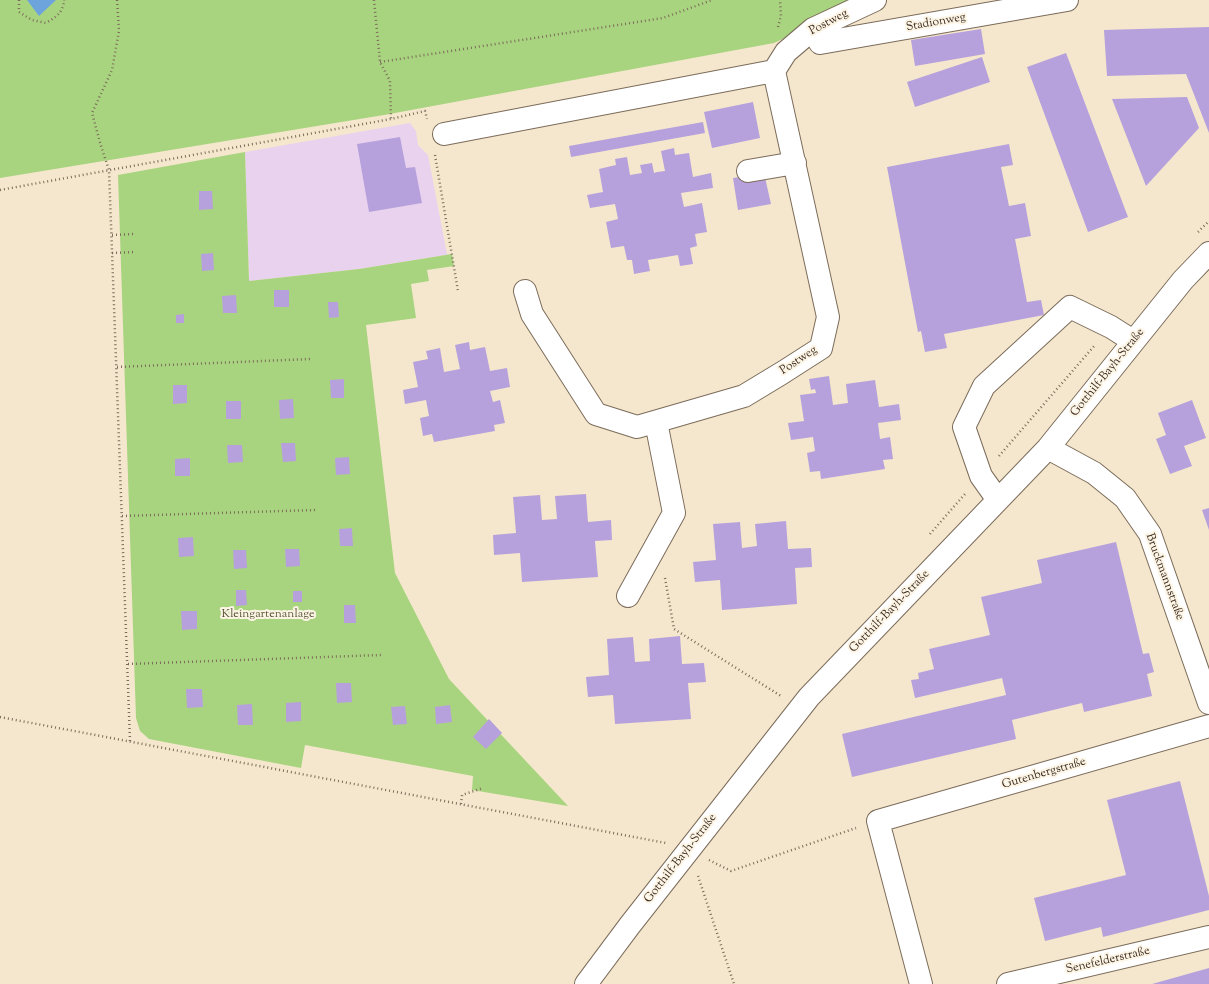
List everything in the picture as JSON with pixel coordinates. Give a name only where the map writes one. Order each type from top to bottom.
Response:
[{"type":"street","name":"Postweg","points":[[524,291],[532,314],[596,414],[637,427],[744,396],[821,348],[828,317],[774,71],[786,52],[813,29],[875,0]]},
{"type":"street","name":"Stadionweg","points":[[813,29],[820,43],[1067,0]]},
{"type":"street","points":[[438,135],[774,71]]},
{"type":"street","points":[[748,171],[795,163]]},
{"type":"street","name":"Gotthilf-Bayh-Straße","points":[[586,984],[630,925],[809,697],[1048,448],[1183,280],[1209,253]]},
{"type":"street","points":[[998,500],[981,476],[964,427],[984,386],[1070,307],[1111,327],[1133,341]]},
{"type":"street","points":[[628,596],[674,513],[656,422]]},
{"type":"street","name":"Bruckmannstraße","points":[[1048,448],[1094,473],[1125,498],[1150,534],[1209,703]]},
{"type":"street","name":"Gutenbergstraße","points":[[878,821],[1209,726]]},
{"type":"street","points":[[878,821],[921,984]]},
{"type":"street","name":"Senefelderstraße","points":[[1008,984],[1209,937]]},
{"type":"path","points":[[19,0],[19,12],[32,20],[46,23],[56,17],[64,8],[64,0]]},
{"type":"path","points":[[117,0],[119,31],[112,70],[92,113],[109,170],[130,742]]},
{"type":"path","points":[[374,0],[380,62],[390,81],[392,118]]},
{"type":"path","points":[[380,62],[663,18],[712,0]]},
{"type":"path","points":[[0,190],[424,111],[438,135],[458,291]]},
{"type":"path","points":[[112,235],[134,234]]},
{"type":"path","points":[[112,253],[135,252]]},
{"type":"path","points":[[117,367],[311,359]]},
{"type":"path","points":[[122,516],[314,510]]},
{"type":"path","points":[[665,577],[674,628],[774,692]]},
{"type":"path","points":[[128,664],[381,655]]},
{"type":"path","points":[[0,717],[665,843],[690,849],[731,871],[878,821]]},
{"type":"path","points":[[460,804],[462,795],[483,788]]},
{"type":"path","points":[[690,849],[734,984]]},
{"type":"shaded area","points":[[410,123],[416,131],[418,145],[428,155],[447,254],[452,254],[359,269],[249,281],[245,152]]},
{"type":"green space","points":[[0,0],[867,0],[774,43],[384,115],[0,178]]},
{"type":"green space","name":"Kleingartenanlage","points":[[245,152],[249,281],[359,269],[452,254],[454,266],[427,270],[429,281],[411,284],[416,318],[366,325],[395,573],[449,679],[568,806],[472,790],[473,776],[305,745],[301,768],[149,739],[140,731],[136,718],[118,175]]},
{"type":"water","points":[[27,0],[56,0],[39,16]]},
{"type":"building","points":[[1209,27],[1209,133],[1186,74],[1107,76],[1104,30]]},
{"type":"building","points":[[981,29],[985,54],[915,66],[911,40]]},
{"type":"building","points":[[1066,53],[1128,217],[1088,232],[1027,67]]},
{"type":"building","points":[[982,57],[990,82],[915,107],[907,82]]},
{"type":"building","points":[[1187,97],[1199,128],[1146,186],[1112,99]]},
{"type":"building","points":[[753,102],[760,138],[712,148],[704,112]]},
{"type":"building","points":[[703,122],[705,133],[571,157],[569,146]]},
{"type":"building","points":[[400,137],[406,168],[415,167],[422,203],[369,212],[357,144]]},
{"type":"building","points":[[1009,144],[1013,165],[1001,167],[1009,206],[1025,203],[1031,236],[1015,239],[1027,302],[1041,300],[1044,315],[944,334],[947,348],[925,352],[921,331],[918,332],[887,167]]},
{"type":"building","points":[[674,148],[675,155],[689,153],[693,177],[711,173],[713,188],[681,193],[684,207],[702,203],[707,232],[695,234],[697,246],[690,248],[693,264],[680,266],[678,255],[648,260],[650,271],[634,274],[632,260],[627,260],[624,246],[611,248],[606,222],[618,219],[615,204],[590,208],[587,195],[603,192],[599,169],[616,165],[615,159],[627,157],[630,175],[642,173],[640,165],[652,163],[654,173],[665,171],[661,151]]},
{"type":"building","points":[[764,173],[771,204],[738,210],[733,178]]},
{"type":"building","points":[[199,191],[212,191],[213,209],[199,210]]},
{"type":"building","points":[[213,253],[214,270],[202,271],[201,254]]},
{"type":"building","points":[[274,290],[289,290],[289,307],[274,307]]},
{"type":"building","points":[[236,295],[237,313],[223,313],[222,296]]},
{"type":"building","points":[[328,302],[338,302],[339,317],[329,318]]},
{"type":"building","points":[[184,314],[184,323],[176,323],[176,315]]},
{"type":"building","points":[[469,342],[470,350],[485,347],[490,371],[507,368],[510,387],[490,391],[493,402],[500,400],[505,423],[494,425],[495,431],[434,442],[432,434],[423,436],[420,418],[429,416],[426,400],[405,404],[403,390],[418,387],[413,362],[428,359],[426,351],[440,348],[444,372],[460,369],[455,345]]},
{"type":"building","points":[[829,376],[833,405],[848,403],[846,384],[875,380],[879,407],[899,404],[901,420],[878,423],[880,439],[890,437],[893,459],[883,460],[885,469],[821,479],[820,471],[810,472],[807,453],[815,451],[813,437],[791,440],[788,423],[804,421],[800,395],[816,393],[815,389],[811,390],[809,379]]},
{"type":"building","points":[[344,379],[344,398],[331,398],[330,380]]},
{"type":"building","points":[[173,385],[187,385],[187,403],[173,404]]},
{"type":"building","points":[[293,399],[294,418],[280,419],[279,400]]},
{"type":"building","points":[[1192,400],[1206,438],[1184,446],[1192,466],[1170,474],[1156,439],[1166,435],[1158,413]]},
{"type":"building","points":[[226,401],[241,401],[241,419],[226,419]]},
{"type":"building","points":[[281,443],[295,443],[296,461],[283,462]]},
{"type":"building","points":[[227,445],[242,445],[243,462],[228,463]]},
{"type":"building","points":[[349,457],[350,474],[336,475],[335,458]]},
{"type":"building","points":[[190,458],[190,476],[175,476],[175,459]]},
{"type":"building","points":[[586,494],[588,522],[611,520],[612,540],[595,541],[598,577],[522,582],[520,553],[494,555],[493,535],[516,533],[513,497],[540,495],[542,520],[557,519],[555,496]]},
{"type":"building","points":[[1209,508],[1209,530],[1202,510]]},
{"type":"building","points":[[786,521],[788,549],[811,548],[812,567],[795,568],[797,604],[722,610],[720,580],[695,582],[693,562],[716,560],[713,524],[740,522],[742,548],[757,546],[755,524]]},
{"type":"building","points":[[352,528],[353,546],[340,546],[339,529]]},
{"type":"building","points":[[193,537],[194,556],[179,557],[178,538]]},
{"type":"building","points":[[1116,542],[1143,654],[1149,653],[1154,672],[1147,674],[1152,696],[1084,712],[1082,703],[1012,720],[1016,739],[852,777],[842,734],[1006,695],[1002,678],[915,698],[911,680],[919,679],[918,673],[934,669],[929,649],[990,635],[981,597],[1042,583],[1037,560]]},
{"type":"building","points":[[285,549],[299,549],[300,566],[286,567]]},
{"type":"building","points":[[233,550],[246,550],[247,568],[234,569]]},
{"type":"building","points":[[236,590],[246,590],[247,605],[236,606]]},
{"type":"building","points":[[293,591],[302,591],[302,602],[293,602]]},
{"type":"building","points":[[344,605],[355,605],[356,623],[344,623]]},
{"type":"building","points":[[181,611],[197,611],[197,629],[182,630]]},
{"type":"building","points":[[680,636],[682,664],[704,663],[706,682],[688,683],[691,719],[615,724],[613,695],[588,697],[586,677],[609,675],[607,639],[633,637],[635,662],[650,661],[649,639]]},
{"type":"building","points":[[336,683],[351,683],[352,702],[337,703]]},
{"type":"building","points":[[186,689],[202,689],[203,707],[187,708]]},
{"type":"building","points":[[301,702],[301,721],[286,722],[286,703]]},
{"type":"building","points":[[252,704],[253,725],[238,725],[237,705]]},
{"type":"building","points":[[450,705],[452,722],[436,724],[435,707]]},
{"type":"building","points":[[405,706],[407,724],[393,725],[391,707]]},
{"type":"building","points":[[489,719],[502,733],[486,749],[473,737]]},
{"type":"building","points":[[1180,781],[1209,896],[1209,910],[1103,937],[1101,927],[1045,941],[1034,898],[1126,875],[1107,800]]},
{"type":"building","points":[[1209,968],[1209,984],[1152,984]]}]
